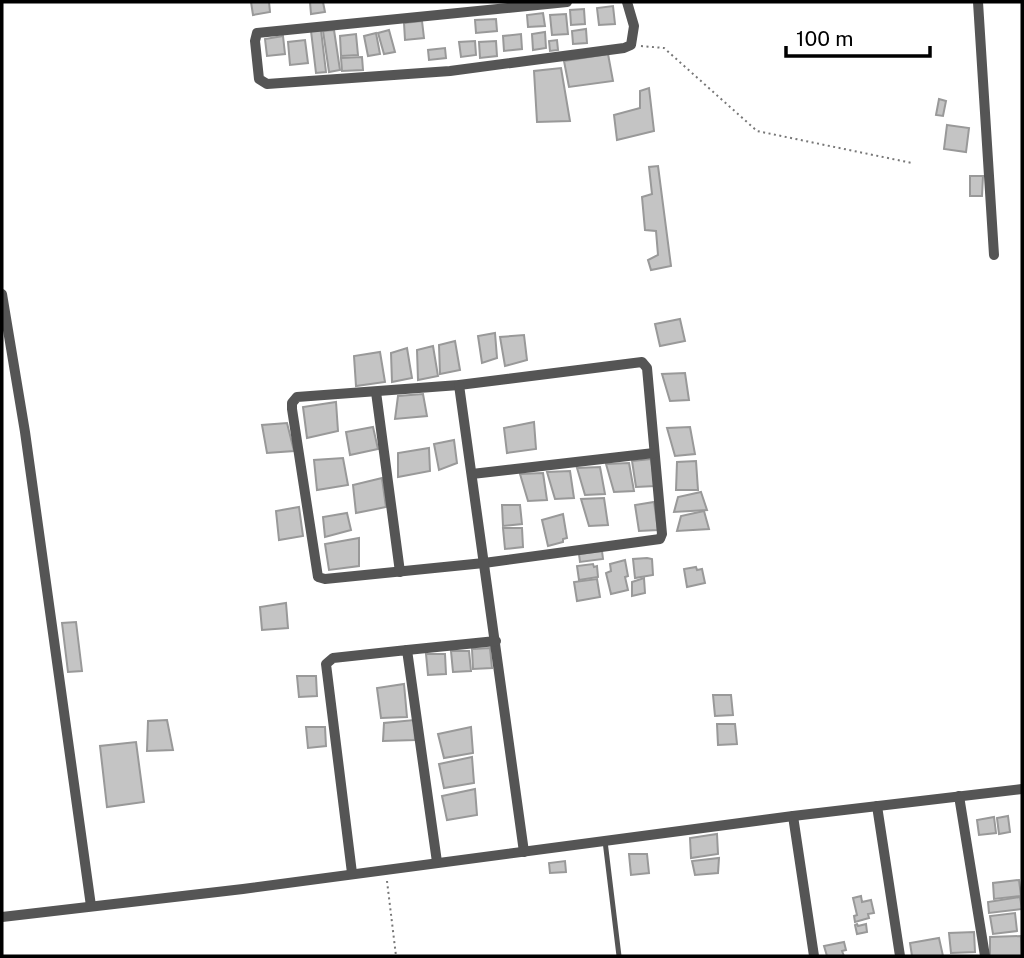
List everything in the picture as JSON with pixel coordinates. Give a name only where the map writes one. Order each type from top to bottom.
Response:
[{"type":"street","points":[[567,2],[257,33],[255,41],[259,79],[267,85],[450,71],[624,48],[631,45],[634,26],[626,2]]},
{"type":"street","points":[[978,2],[994,255]]},
{"type":"street","points":[[2,294],[25,432],[90,906]]},
{"type":"street","points":[[642,362],[647,368],[662,534],[660,539],[484,563],[325,579],[318,577],[292,409],[294,399],[303,396],[376,392],[460,385],[642,362]]},
{"type":"street","points":[[460,385],[524,852]]},
{"type":"street","points":[[376,392],[400,572]]},
{"type":"street","points":[[472,474],[654,453]]},
{"type":"street","points":[[352,873],[327,661],[333,658],[496,641]]},
{"type":"street","points":[[407,650],[437,862]]},
{"type":"street","points":[[2,917],[1022,789]]},
{"type":"street","points":[[959,796],[985,956]]},
{"type":"street","points":[[877,806],[900,956]]},
{"type":"street","points":[[793,817],[814,956]]},
{"type":"lane","points":[[604,841],[619,956]]},
{"type":"path","points":[[631,45],[664,48],[757,131],[912,163]]},
{"type":"path","points":[[385,869],[396,956]]},
{"type":"building","points":[[251,2],[269,2],[270,12],[253,15]]},
{"type":"building","points":[[310,2],[323,2],[325,12],[311,14]]},
{"type":"building","points":[[613,6],[615,24],[599,25],[597,8]]},
{"type":"building","points":[[584,9],[585,24],[571,25],[570,10]]},
{"type":"building","points":[[543,13],[545,26],[528,27],[527,15]]},
{"type":"building","points":[[566,14],[568,34],[552,35],[550,15]]},
{"type":"building","points":[[496,19],[497,31],[476,33],[475,20]]},
{"type":"building","points":[[422,21],[424,38],[405,40],[404,23]]},
{"type":"building","points":[[586,29],[587,43],[573,44],[572,31]]},
{"type":"building","points":[[321,30],[326,72],[316,73],[311,31]]},
{"type":"building","points":[[334,30],[340,70],[329,72],[323,31]]},
{"type":"building","points":[[389,30],[395,52],[384,54],[378,33]]},
{"type":"building","points":[[545,32],[546,48],[533,50],[532,34]]},
{"type":"building","points":[[376,33],[380,54],[368,56],[364,36]]},
{"type":"building","points":[[356,34],[358,55],[341,56],[340,36]]},
{"type":"building","points":[[521,34],[522,49],[504,51],[503,36]]},
{"type":"building","points":[[283,36],[285,54],[267,56],[265,39]]},
{"type":"building","points":[[305,40],[308,63],[290,65],[288,42]]},
{"type":"building","points":[[557,40],[558,50],[550,51],[549,41]]},
{"type":"building","points":[[475,41],[476,55],[461,57],[459,42]]},
{"type":"building","points":[[496,41],[497,56],[480,58],[479,42]]},
{"type":"building","points":[[445,48],[446,58],[429,60],[428,50]]},
{"type":"building","points":[[608,54],[613,81],[569,87],[564,61]]},
{"type":"building","points":[[362,57],[363,70],[342,71],[341,58]]},
{"type":"building","points":[[561,68],[570,121],[537,122],[534,71]]},
{"type":"building","points":[[649,88],[654,131],[617,140],[614,115],[640,108],[640,91]]},
{"type":"building","points":[[939,99],[946,101],[943,116],[936,115]]},
{"type":"building","points":[[947,125],[969,128],[966,152],[944,149]]},
{"type":"building","points":[[658,166],[671,266],[651,270],[648,260],[658,255],[656,231],[645,230],[642,197],[652,194],[649,167]]},
{"type":"building","points":[[970,176],[983,176],[982,196],[970,196]]},
{"type":"building","points":[[680,319],[685,341],[660,346],[655,324]]},
{"type":"building","points":[[495,333],[497,358],[482,363],[478,336]]},
{"type":"building","points":[[524,335],[527,360],[505,366],[500,337]]},
{"type":"building","points":[[455,341],[460,370],[440,374],[439,345]]},
{"type":"building","points":[[433,346],[438,376],[418,380],[417,350]]},
{"type":"building","points":[[407,348],[412,378],[392,382],[391,353]]},
{"type":"building","points":[[380,352],[385,382],[356,386],[354,356]]},
{"type":"building","points":[[685,373],[689,400],[670,401],[662,374]]},
{"type":"building","points":[[423,394],[427,416],[395,419],[398,396]]},
{"type":"building","points":[[336,402],[338,431],[307,438],[303,407]]},
{"type":"building","points":[[534,422],[536,449],[507,453],[504,428]]},
{"type":"building","points":[[287,423],[294,451],[267,453],[262,425]]},
{"type":"building","points":[[373,427],[378,449],[350,455],[346,432]]},
{"type":"building","points":[[690,427],[695,454],[675,456],[667,428]]},
{"type":"building","points":[[454,440],[457,463],[439,470],[434,444]]},
{"type":"building","points":[[429,448],[430,471],[398,477],[398,453]]},
{"type":"building","points":[[343,458],[348,485],[317,490],[314,460]]},
{"type":"building","points":[[651,459],[655,486],[636,487],[632,461]]},
{"type":"building","points":[[696,461],[698,490],[676,490],[677,462]]},
{"type":"building","points":[[629,463],[634,491],[614,492],[606,464]]},
{"type":"building","points":[[600,467],[605,494],[585,495],[577,468]]},
{"type":"building","points":[[570,471],[574,498],[555,499],[547,472]]},
{"type":"building","points":[[543,473],[547,500],[528,501],[520,474]]},
{"type":"building","points":[[382,478],[386,507],[356,513],[353,485]]},
{"type":"building","points":[[701,492],[707,510],[674,512],[678,497]]},
{"type":"building","points":[[604,498],[608,525],[589,526],[581,499]]},
{"type":"building","points":[[654,502],[658,530],[639,531],[635,505]]},
{"type":"building","points":[[502,505],[520,505],[522,524],[503,526]]},
{"type":"building","points":[[299,507],[303,536],[279,540],[276,511]]},
{"type":"building","points":[[704,511],[709,529],[677,531],[681,516]]},
{"type":"building","points":[[347,513],[351,530],[325,537],[323,517]]},
{"type":"building","points":[[563,514],[567,538],[563,539],[563,542],[548,546],[542,520]]},
{"type":"building","points":[[503,528],[522,528],[523,547],[505,549]]},
{"type":"building","points":[[359,538],[359,566],[329,570],[325,544]]},
{"type":"building","points":[[602,551],[603,559],[580,562],[579,554]]},
{"type":"building","points":[[633,559],[652,559],[653,575],[635,578]]},
{"type":"building","points":[[625,560],[628,590],[611,594],[606,573],[611,571],[610,564]]},
{"type":"building","points":[[593,564],[594,567],[597,566],[598,577],[579,580],[577,566]]},
{"type":"building","points":[[696,567],[697,570],[702,569],[705,583],[687,587],[684,569]]},
{"type":"building","points":[[644,578],[645,593],[632,596],[632,582]]},
{"type":"building","points":[[597,579],[600,597],[577,601],[574,582]]},
{"type":"building","points":[[286,603],[288,628],[262,630],[260,607]]},
{"type":"building","points":[[76,622],[82,671],[68,672],[62,623]]},
{"type":"building","points":[[490,648],[492,668],[473,669],[472,649]]},
{"type":"building","points":[[451,651],[469,651],[471,671],[453,672]]},
{"type":"building","points":[[426,654],[445,654],[446,674],[428,675]]},
{"type":"building","points":[[297,676],[316,676],[317,696],[299,697]]},
{"type":"building","points":[[404,684],[407,717],[381,718],[377,688]]},
{"type":"building","points":[[713,695],[731,695],[733,715],[715,716]]},
{"type":"building","points":[[167,720],[173,750],[147,751],[148,721]]},
{"type":"building","points":[[414,720],[415,740],[383,741],[384,723]]},
{"type":"building","points":[[717,724],[735,724],[737,744],[718,745]]},
{"type":"building","points":[[306,727],[325,727],[326,746],[308,748]]},
{"type":"building","points":[[471,727],[473,753],[444,758],[438,734]]},
{"type":"building","points":[[136,742],[144,802],[107,807],[100,746]]},
{"type":"building","points":[[472,757],[474,783],[444,788],[439,764]]},
{"type":"building","points":[[475,789],[477,815],[447,820],[442,796]]},
{"type":"building","points":[[1008,816],[1010,832],[999,834],[997,818]]},
{"type":"building","points":[[994,817],[996,833],[979,835],[977,820]]},
{"type":"building","points":[[717,834],[718,854],[691,858],[690,838]]},
{"type":"building","points":[[629,854],[647,854],[649,873],[631,875]]},
{"type":"building","points":[[719,858],[718,873],[695,875],[692,861]]},
{"type":"building","points":[[565,861],[566,872],[550,873],[549,863]]},
{"type":"building","points":[[1019,880],[1021,896],[994,899],[993,883]]},
{"type":"building","points":[[861,896],[862,902],[871,900],[874,913],[868,914],[869,918],[855,922],[854,916],[857,915],[853,898]]},
{"type":"building","points":[[1020,897],[1022,909],[989,913],[988,902]]},
{"type":"building","points":[[1015,913],[1017,931],[993,934],[990,916]]},
{"type":"building","points":[[857,924],[866,924],[867,932],[857,934]]},
{"type":"building","points":[[974,932],[975,952],[951,953],[949,933]]},
{"type":"building","points":[[1021,936],[1022,956],[990,956],[990,937]]},
{"type":"building","points":[[939,938],[943,956],[912,956],[910,943]]},
{"type":"building","points":[[844,942],[844,956],[827,956],[824,946]]}]
